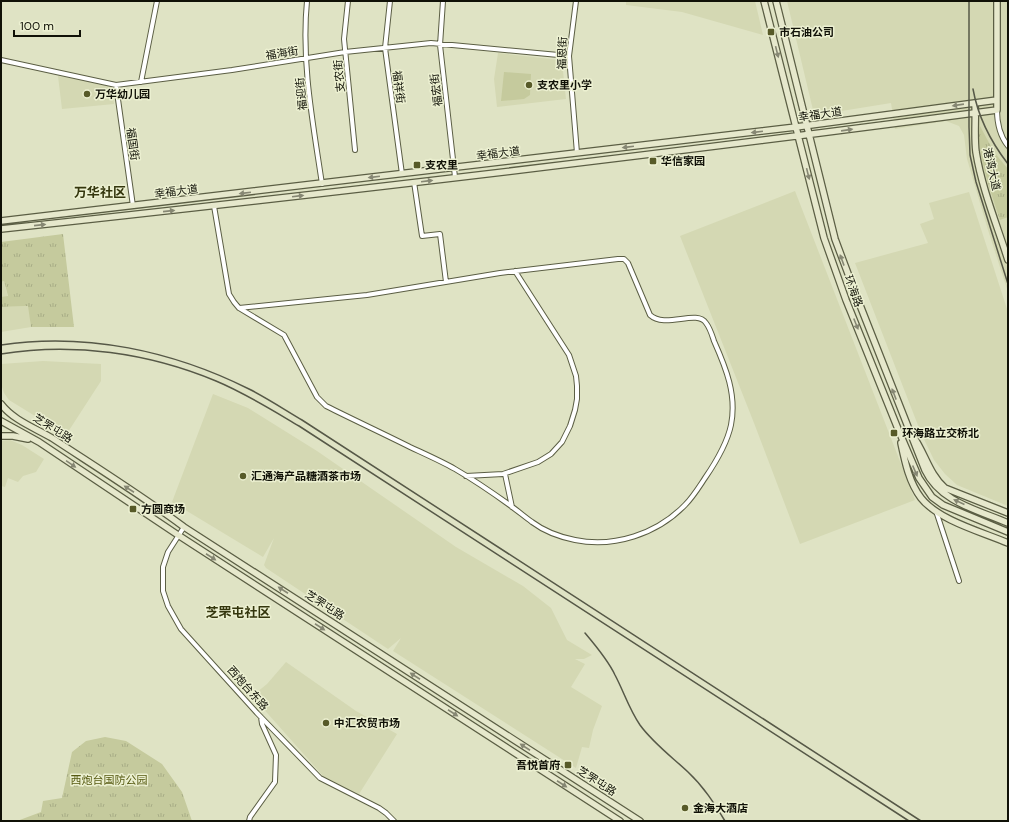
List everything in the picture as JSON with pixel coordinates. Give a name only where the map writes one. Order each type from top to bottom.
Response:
[{"type":"main road","name":"环海路","points":[[764,1],[824,238],[846,300],[919,478],[932,497],[943,506],[1008,532]]},
{"type":"main road","name":"环海路","points":[[776,1],[835,239],[907,427],[927,475],[937,489],[951,498],[1008,523]]},
{"type":"main road","points":[[996,1],[997,110]]},
{"type":"main road","name":"幸福大道","points":[[1,221],[806,126],[997,100]]},
{"type":"main road","name":"港湾大道","points":[[976,102],[976,150],[981,174],[1008,260]]},
{"type":"main road","name":"幸福大道","points":[[1,229],[214,206],[808,135],[997,110]]},
{"type":"main road","name":"芝罘屯路","points":[[1,404],[12,415],[76,454],[160,509],[184,527],[640,821]]},
{"type":"main road","name":"芝罘屯路","points":[[1,421],[39,442],[178,535],[620,821]]},
{"type":"main road","points":[[907,427],[916,439],[931,472],[937,481],[945,488],[1008,513]]},
{"type":"main road","points":[[898,429],[908,472],[921,499],[944,517],[1008,543]]},
{"type":"main road","points":[[1,436],[13,436],[39,442]]},
{"type":"street","points":[[141,82],[157,1]]},
{"type":"street","name":"福迎街","points":[[307,1],[305,21],[306,58],[311,107],[322,184]]},
{"type":"street","name":"支农街","points":[[348,1],[345,28],[345,52],[355,150]]},
{"type":"street","name":"福祥街","points":[[390,1],[385,48],[402,174]]},
{"type":"street","name":"福宏街","points":[[443,1],[440,45],[455,177]]},
{"type":"street","name":"福恩街","points":[[576,1],[569,56],[577,153]]},
{"type":"street","name":"福海街","points":[[1,60],[116,85],[345,52],[431,44],[569,56]]},
{"type":"street","name":"福国街","points":[[116,85],[133,206]]},
{"type":"street","points":[[997,110],[997,118],[1003,140],[1008,146]]},
{"type":"street","points":[[414,182],[422,236],[440,234],[446,282]]},
{"type":"street","points":[[214,206],[229,294],[239,308],[284,335],[317,397],[326,406],[455,469],[512,507],[534,524],[556,534],[575,540],[592,543],[610,542],[628,539],[659,525],[685,505],[712,468],[726,441],[732,424],[733,401],[731,383],[706,322],[698,318],[666,321],[654,319],[650,315],[628,264],[624,259],[515,271],[367,295],[239,308]]},
{"type":"street","points":[[466,476],[505,474],[538,462],[551,454],[562,442],[570,426],[577,399],[576,376],[569,355],[515,271]]},
{"type":"street","points":[[505,474],[512,507]]},
{"type":"street","points":[[935,511],[959,581]]},
{"type":"street","name":"西炮台东路","points":[[184,527],[168,552],[163,567],[163,591],[168,606],[181,629],[320,778],[380,808],[394,821]]},
{"type":"street","points":[[250,821],[250,818],[275,782],[276,755],[262,724],[262,717]]},
{"type":"shaded area","points":[[626,1],[755,1],[763,35],[682,12],[626,5]]},
{"type":"shaded area","points":[[787,1],[1008,1],[1008,292],[967,159],[964,135],[959,126],[946,121],[895,129],[891,103],[823,114],[813,110]]},
{"type":"shaded area","name":"支农里小学","points":[[498,53],[560,60],[562,62],[566,99],[497,107],[494,79]]},
{"type":"shaded area","name":"万华幼儿园","points":[[58,76],[112,84],[114,104],[62,109]]},
{"type":"shaded area","points":[[795,191],[915,500],[800,544],[680,236]]},
{"type":"shaded area","points":[[969,192],[1008,312],[1008,506],[957,485],[945,474],[934,460],[921,433],[855,263],[928,243],[920,224],[934,219],[929,203]]},
{"type":"shaded area","points":[[4,281],[8,297],[1,297],[1,282]]},
{"type":"shaded area","points":[[29,306],[31,327],[1,332],[1,307]]},
{"type":"shaded area","points":[[43,361],[101,364],[101,381],[66,435],[9,400],[4,393],[1,384],[1,364]]},
{"type":"shaded area","points":[[213,394],[248,408],[317,451],[456,547],[523,586],[551,608],[567,640],[592,655],[584,659],[575,659],[585,664],[571,687],[602,706],[593,730],[589,748],[582,747],[576,768],[393,651],[401,638],[388,649],[266,568],[264,565],[274,538],[263,557],[172,502]]},
{"type":"shaded area","points":[[10,440],[22,445],[44,459],[36,472],[23,476],[18,482],[8,478],[5,487],[1,486],[1,441]]},
{"type":"shaded area","name":"中汇农贸市场","points":[[286,662],[356,711],[397,734],[359,794],[325,778],[252,696],[267,684]]},
{"type":"green space","points":[[504,72],[531,74],[530,95],[524,99],[501,101]]},
{"type":"green space","points":[[980,126],[994,152],[1008,169],[1008,217],[1000,220],[982,160],[979,136]]},
{"type":"green space","points":[[63,234],[74,327],[31,327],[28,306],[1,307],[1,297],[8,296],[4,281],[1,282],[1,242]]},
{"type":"green space","name":"西炮台国防公园","points":[[105,737],[126,741],[162,764],[182,792],[192,821],[17,821],[41,812],[43,801],[62,798],[72,752],[86,741]]},
{"type":"railway","points":[[969,1],[970,155],[976,182],[1008,284]]},
{"type":"railway","points":[[973,89],[978,109],[986,129],[1008,164]]},
{"type":"railway","points":[[1,345],[65,341],[97,343],[128,348],[160,355],[190,364],[249,389],[302,420],[921,821]]},
{"type":"railway","points":[[1,354],[56,349],[110,352],[164,363],[190,371],[237,391],[299,426],[909,821]]},
{"type":"railway","points":[[585,633],[609,664],[633,713],[645,732],[699,783],[725,821]]},
{"type":"place","name":"市石油公司","points":[[771,32]]},
{"type":"place","name":"支农里小学","points":[[529,85]]},
{"type":"place","name":"万华幼儿园","points":[[87,94]]},
{"type":"place","name":"华信家园","points":[[653,161]]},
{"type":"place","name":"支农里","points":[[417,165]]},
{"type":"place","name":"环海路立交桥北","points":[[894,433]]},
{"type":"place","name":"汇通海产品糖酒茶市场","points":[[243,476]]},
{"type":"place","name":"方圆商场","points":[[133,509]]},
{"type":"place","name":"中汇农贸市场","points":[[326,723]]},
{"type":"place","name":"吾悦首府","points":[[568,765]]},
{"type":"place","name":"金海大酒店","points":[[685,808]]},
{"type":"district","name":"万华社区","points":[[100,192]]},
{"type":"district","name":"芝罘屯社区","points":[[238,612]]}]
